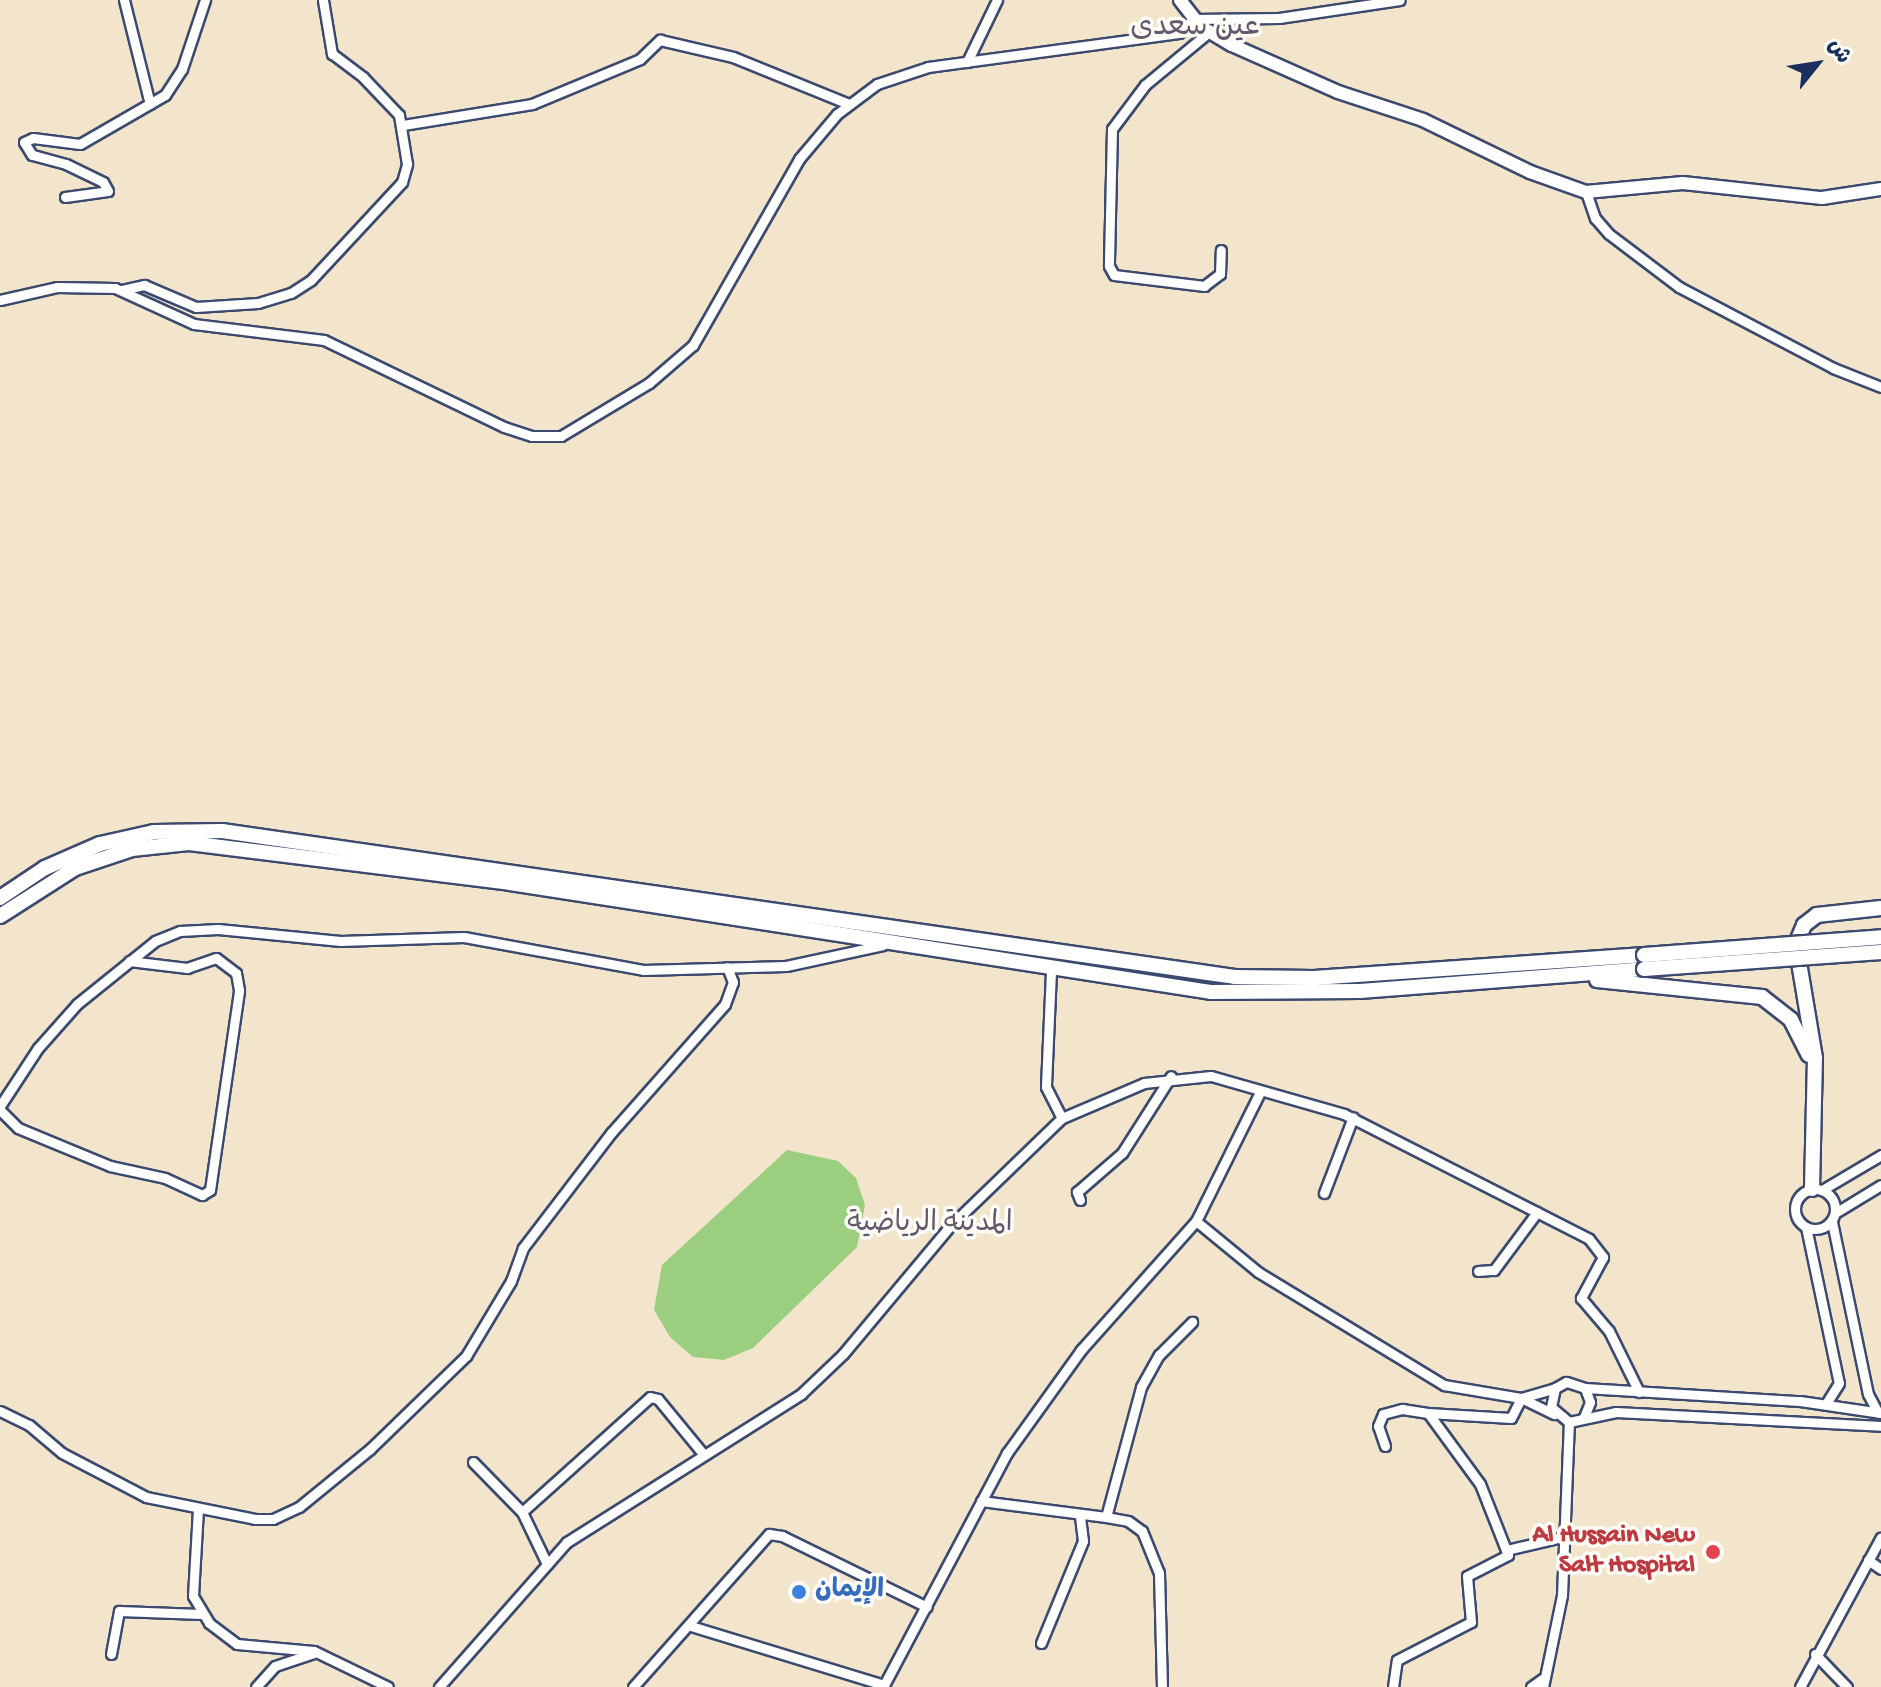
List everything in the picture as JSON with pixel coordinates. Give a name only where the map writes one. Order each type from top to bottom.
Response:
[{"type":"main road","points":[[0,898],[45,868],[100,844],[154,832],[222,831],[1235,977],[1314,978],[1881,952]]},
{"type":"main road","points":[[0,916],[75,868],[132,849],[189,843],[510,883],[1051,971],[1240,993],[1360,991],[1541,976],[1881,937]]},
{"type":"main road","points":[[1817,1190],[1816,1073],[1796,955],[1799,935],[1824,912],[1881,908]]},
{"type":"main road","points":[[1541,976],[1762,997],[1791,1020],[1816,1073]]},
{"type":"street","points":[[124,0],[150,104]]},
{"type":"street","points":[[65,197],[103,196],[108,191],[103,182],[66,164],[32,155],[25,149],[26,140],[80,144],[150,104],[176,82],[205,0]]},
{"type":"street","points":[[0,300],[57,287],[122,290],[144,285],[196,307],[258,303],[300,289],[406,176],[403,125],[382,95],[332,54],[323,0]]},
{"type":"street","points":[[967,62],[997,0]]},
{"type":"street","points":[[1180,0],[1193,19],[1209,32],[1338,92],[1423,120],[1530,172],[1586,192],[1683,183],[1811,198],[1881,189]]},
{"type":"street","points":[[122,290],[194,324],[324,340],[504,427],[532,436],[561,436],[649,383],[693,345],[799,159],[849,104],[900,74],[1179,33],[1193,19],[1264,20],[1400,0]]},
{"type":"street","points":[[1209,32],[1145,85],[1112,129],[1109,266],[1114,275],[1204,286],[1220,274],[1221,250]]},
{"type":"street","points":[[403,125],[532,104],[631,64],[660,40],[733,57],[849,104]]},
{"type":"street","points":[[1586,192],[1595,218],[1609,234],[1679,287],[1833,368],[1881,387]]},
{"type":"street","points":[[129,961],[187,968],[216,958],[236,973],[239,990],[210,1190],[202,1195],[165,1178],[110,1166],[18,1128],[0,1108],[56,1027],[129,961],[166,936],[218,929],[340,941],[494,940],[622,969],[820,962],[883,945]]},
{"type":"street","points":[[0,1411],[133,1492],[198,1509],[255,1519],[287,1515],[343,1473],[453,1373],[511,1281],[529,1240],[611,1133],[725,1004],[733,982],[727,967]]},
{"type":"street","points":[[1051,971],[1046,1087],[1062,1118]]},
{"type":"street","points":[[1080,1200],[1077,1192],[1122,1153],[1171,1076]]},
{"type":"street","points":[[439,1687],[547,1564],[586,1527],[764,1420],[828,1370],[923,1255],[1062,1118],[1127,1089],[1171,1076],[1211,1076],[1353,1117],[1537,1212],[1601,1251],[1602,1261],[1581,1298],[1609,1331],[1639,1392]]},
{"type":"street","points":[[691,1626],[883,1686],[1007,1453],[1069,1366],[1196,1221],[1260,1092]]},
{"type":"street","points":[[1324,1193],[1353,1117]]},
{"type":"street","points":[[1826,1404],[1839,1383],[1806,1227],[1795,1210],[1800,1196],[1881,1155]]},
{"type":"street","points":[[1806,1227],[1823,1228],[1881,1185]]},
{"type":"street","points":[[1817,1190],[1833,1199],[1868,1394],[1879,1413]]},
{"type":"street","points":[[1478,1271],[1494,1270],[1537,1212]]},
{"type":"street","points":[[1196,1221],[1258,1272],[1435,1380],[1461,1390],[1521,1398],[1569,1422],[1616,1412],[1881,1426]]},
{"type":"street","points":[[1106,1517],[1141,1387],[1159,1355],[1192,1322]]},
{"type":"street","points":[[1521,1398],[1573,1381],[1585,1388],[1800,1401],[1879,1413]]},
{"type":"street","points":[[1554,1414],[1550,1401],[1555,1388]]},
{"type":"street","points":[[1584,1417],[1590,1402],[1585,1388]]},
{"type":"street","points":[[522,1512],[650,1397],[658,1399],[704,1455]]},
{"type":"street","points":[[1385,1446],[1378,1426],[1383,1414],[1428,1413],[1507,1419],[1517,1413],[1521,1398]]},
{"type":"street","points":[[1799,1422],[1800,1401]]},
{"type":"street","points":[[1393,1687],[1393,1666],[1403,1655],[1466,1628],[1471,1622],[1465,1579],[1505,1561],[1506,1550],[1480,1484],[1428,1413]]},
{"type":"street","points":[[1531,1687],[1542,1683],[1562,1595],[1569,1422]]},
{"type":"street","points":[[473,1462],[522,1512],[547,1564]]},
{"type":"street","points":[[981,1501],[1106,1517],[1136,1526],[1154,1557],[1162,1620],[1162,1687]]},
{"type":"street","points":[[198,1509],[193,1596],[201,1614],[237,1644],[317,1652],[388,1687]]},
{"type":"street","points":[[1041,1643],[1083,1541],[1080,1515]]},
{"type":"street","points":[[633,1687],[691,1626],[764,1538],[774,1534],[927,1607]]},
{"type":"street","points":[[1506,1550],[1562,1537]]},
{"type":"street","points":[[1800,1687],[1815,1654],[1881,1537]]},
{"type":"street","points":[[1868,1560],[1881,1569]]},
{"type":"street","points":[[111,1654],[119,1611],[201,1614]]},
{"type":"street","points":[[256,1687],[275,1666],[317,1652]]},
{"type":"street","points":[[1815,1654],[1847,1687]]},
{"type":"green space","points":[[787,1150],[838,1161],[856,1178],[865,1205],[857,1247],[753,1348],[724,1360],[693,1357],[670,1337],[654,1310],[662,1265]]},
{"type":"place","name":"Al Hussain New Salt Hospital","points":[[1713,1552]]},
{"type":"place","name":"الإيمان","points":[[799,1592]]},
{"type":"district","name":"عين سعدى","points":[[1195,29]]},
{"type":"district","name":"المدينة الرياضية","points":[[930,1225]]}]
